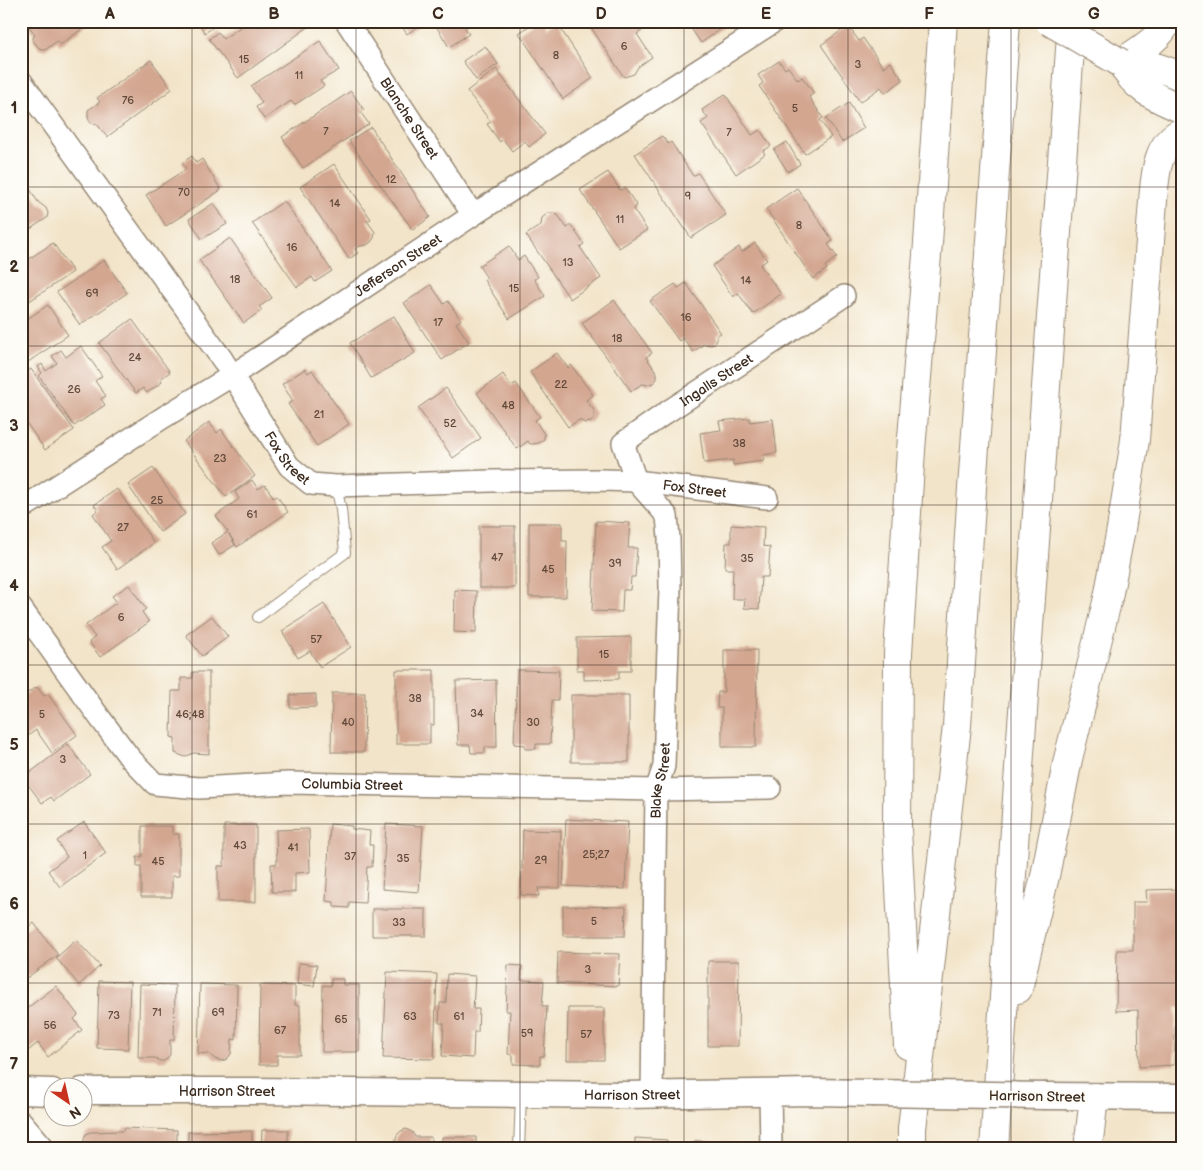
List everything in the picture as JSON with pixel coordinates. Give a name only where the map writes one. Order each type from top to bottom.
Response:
[{"type":"main road","points":[[912,1139],[897,830],[898,653],[943,21]]},
{"type":"main road","points":[[912,1139],[957,726],[972,488],[1006,21]]},
{"type":"main road","points":[[1049,21],[1121,63],[1133,81],[1142,89],[1162,101],[1182,109]]},
{"type":"main road","points":[[994,1149],[1072,21]]},
{"type":"main road","points":[[1121,63],[1154,40],[1163,31],[1168,21]]},
{"type":"main road","points":[[1121,63],[1147,64],[1182,77]]},
{"type":"main road","points":[[1000,1064],[1045,876],[1068,758],[1108,598],[1121,529],[1136,440],[1152,201],[1158,165],[1163,150],[1169,141],[1182,132]]},
{"type":"main road","points":[[1088,1149],[1094,1097]]},
{"type":"street","name":"Blanche Street","points":[[346,21],[474,215]]},
{"type":"street","name":"Jefferson Street","points":[[21,510],[164,416],[233,375],[474,215],[776,21]]},
{"type":"street","name":"Fox Street","points":[[21,80],[233,375],[289,466],[310,484],[336,486],[490,481],[636,481],[768,498]]},
{"type":"street","name":"Ingalls Street","points":[[636,481],[622,444],[675,406],[844,296]]},
{"type":"street","name":"Blake Street","points":[[636,481],[667,516],[669,538],[670,588],[664,766],[656,790],[652,1094]]},
{"type":"street","name":"Columbia Street","points":[[21,608],[130,758],[155,784],[199,788],[288,783],[656,790],[770,788]]},
{"type":"street","points":[[21,1091],[42,1092]]},
{"type":"street","name":"Harrison Street","points":[[92,1091],[625,1095],[812,1092],[1182,1097]]},
{"type":"street","points":[[770,1092],[771,1149]]},
{"type":"street","points":[[21,1121],[44,1149]]},
{"type":"lane","points":[[258,617],[346,553],[336,486]]},
{"type":"lane","points":[[518,1149],[521,1094]]},
{"type":"building","points":[[30,21],[93,21],[60,45],[57,41],[45,50],[39,48],[34,42],[35,34],[27,24]]},
{"type":"building","points":[[197,21],[221,21],[205,33]]},
{"type":"building","points":[[249,21],[304,21],[308,27],[238,78],[209,39],[218,32],[223,39]]},
{"type":"building","points":[[398,21],[426,21],[407,34]]},
{"type":"building","points":[[433,21],[465,21],[468,26],[465,28],[469,34],[449,47]]},
{"type":"building","points":[[536,21],[542,21],[546,28],[556,22],[593,78],[563,99],[519,33]]},
{"type":"building","points":[[591,21],[637,21],[643,30],[637,34],[652,57],[638,67],[634,74],[624,77],[588,23]]},
{"type":"building","points":[[686,21],[732,21],[701,43]]},
{"type":"building","points":[[848,26],[859,41],[863,38],[883,67],[890,62],[903,80],[885,93],[881,87],[860,102],[821,45]]},
{"type":"building","points":[[320,41],[339,70],[320,81],[324,86],[294,105],[291,101],[264,119],[256,107],[262,103],[251,86]]},
{"type":"building","points":[[485,46],[498,64],[476,80],[463,61]]},
{"type":"building","points":[[151,60],[172,89],[107,137],[97,124],[91,123],[88,110],[100,102],[97,98]]},
{"type":"building","points":[[779,61],[785,69],[788,67],[798,80],[802,77],[814,93],[809,97],[823,118],[820,120],[831,137],[805,154],[759,86],[763,83],[758,75]]},
{"type":"building","points":[[496,69],[545,134],[529,147],[525,141],[512,151],[503,139],[500,142],[487,124],[491,122],[467,91]]},
{"type":"building","points":[[351,91],[364,110],[361,113],[369,124],[303,168],[282,137]]},
{"type":"building","points":[[725,94],[752,135],[760,130],[771,146],[763,151],[765,154],[736,174],[701,123],[708,118],[702,110]]},
{"type":"building","points":[[849,103],[864,128],[842,142],[826,118]]},
{"type":"building","points":[[371,127],[430,217],[413,230],[349,141]]},
{"type":"building","points":[[662,136],[668,144],[671,142],[693,176],[698,173],[726,215],[691,238],[635,154]]},
{"type":"building","points":[[787,142],[800,164],[788,172],[774,150]]},
{"type":"building","points":[[192,156],[196,163],[202,159],[221,190],[166,226],[146,195],[186,169],[182,163]]},
{"type":"building","points":[[21,161],[30,175],[21,181]]},
{"type":"building","points":[[334,164],[371,219],[367,221],[375,232],[371,242],[355,249],[358,253],[349,259],[300,187]]},
{"type":"building","points":[[608,172],[620,190],[625,188],[637,206],[633,209],[647,230],[619,248],[580,190]]},
{"type":"building","points":[[28,186],[48,213],[47,218],[21,235],[21,191]]},
{"type":"building","points":[[797,188],[833,241],[828,244],[837,257],[825,266],[827,269],[813,279],[766,209]]},
{"type":"building","points":[[284,201],[332,271],[315,282],[312,277],[297,287],[252,223]]},
{"type":"building","points":[[214,203],[227,224],[202,239],[189,219]]},
{"type":"building","points":[[548,213],[558,215],[567,228],[571,225],[584,244],[580,247],[601,278],[570,299],[526,235],[541,225],[542,218]]},
{"type":"building","points":[[230,238],[272,298],[259,307],[262,310],[244,323],[199,260]]},
{"type":"building","points":[[53,243],[73,272],[25,304],[21,301],[21,264]]},
{"type":"building","points":[[755,243],[767,260],[760,265],[781,294],[753,314],[738,293],[733,297],[712,266],[739,247],[742,252]]},
{"type":"building","points":[[509,246],[518,260],[524,256],[538,277],[534,279],[545,296],[509,319],[484,280],[487,278],[479,266]]},
{"type":"building","points":[[104,260],[127,293],[80,325],[57,292]]},
{"type":"building","points":[[686,283],[721,333],[717,335],[717,340],[714,344],[704,344],[693,352],[683,338],[679,341],[650,301],[675,284],[678,288]]},
{"type":"building","points":[[431,285],[444,304],[448,301],[461,320],[456,323],[469,342],[442,360],[404,303]]},
{"type":"building","points":[[614,300],[652,353],[646,357],[657,373],[657,379],[653,383],[642,384],[631,391],[582,323]]},
{"type":"building","points":[[48,305],[68,335],[25,364],[21,358],[21,323]]},
{"type":"building","points":[[394,316],[415,353],[371,378],[350,343]]},
{"type":"building","points":[[132,319],[170,372],[160,379],[162,382],[147,393],[143,388],[136,393],[99,343]]},
{"type":"building","points":[[81,346],[102,376],[95,381],[106,396],[101,399],[105,405],[74,426],[39,376],[42,373],[38,367],[42,364],[46,371],[57,363],[52,356],[61,350],[66,357]]},
{"type":"building","points":[[557,353],[568,368],[571,365],[593,395],[586,400],[595,412],[591,422],[585,423],[579,420],[568,427],[530,372]]},
{"type":"building","points":[[31,369],[74,430],[45,450],[21,415],[21,375]]},
{"type":"building","points":[[305,369],[308,373],[312,370],[349,424],[317,446],[288,404],[293,401],[282,384]]},
{"type":"building","points":[[503,374],[511,386],[516,383],[540,417],[535,420],[544,434],[544,439],[539,443],[530,444],[528,441],[517,449],[477,393]]},
{"type":"building","points":[[446,388],[481,438],[453,458],[418,408]]},
{"type":"building","points":[[750,418],[750,422],[773,419],[777,453],[763,455],[764,461],[733,465],[733,460],[704,463],[700,433],[721,430],[719,421]]},
{"type":"building","points":[[209,422],[217,433],[221,429],[255,476],[226,497],[184,441]]},
{"type":"building","points":[[153,468],[185,514],[160,532],[128,485]]},
{"type":"building","points":[[252,480],[258,489],[265,485],[274,498],[277,496],[288,512],[237,547],[229,534],[235,545],[219,555],[211,543],[228,532],[216,516],[239,499],[235,492]]},
{"type":"building","points":[[117,489],[154,543],[117,569],[102,547],[111,541],[93,514],[98,510],[94,505]]},
{"type":"building","points":[[596,521],[630,523],[628,548],[637,548],[635,577],[631,577],[630,590],[623,590],[622,612],[592,611]]},
{"type":"building","points":[[529,523],[562,523],[562,541],[567,541],[566,597],[529,597]]},
{"type":"building","points":[[731,525],[764,527],[763,546],[770,547],[768,577],[761,577],[759,609],[744,608],[745,599],[732,599],[733,569],[725,569],[726,543],[731,543]]},
{"type":"building","points":[[479,526],[515,526],[515,588],[479,588]]},
{"type":"building","points":[[129,585],[146,609],[142,612],[149,622],[100,657],[89,642],[95,637],[86,625],[117,602],[112,596]]},
{"type":"building","points":[[455,590],[477,591],[476,633],[454,632]]},
{"type":"building","points":[[324,604],[351,647],[320,667],[310,651],[298,658],[282,631]]},
{"type":"building","points":[[212,616],[228,637],[202,656],[186,635]]},
{"type":"building","points":[[631,637],[631,671],[619,671],[619,679],[584,680],[584,670],[577,670],[577,638]]},
{"type":"building","points":[[724,650],[757,650],[756,747],[722,747],[722,708],[717,708],[718,692],[724,692]]},
{"type":"building","points":[[396,670],[434,670],[434,725],[430,725],[430,744],[396,744]]},
{"type":"building","points":[[517,670],[559,671],[558,700],[552,700],[550,744],[536,744],[536,749],[525,749],[525,745],[514,744]]},
{"type":"building","points":[[193,672],[209,672],[209,754],[193,753],[185,757],[175,753],[175,738],[171,737],[172,691],[181,691],[181,678],[193,678]]},
{"type":"building","points":[[496,680],[497,747],[485,747],[485,753],[471,753],[470,745],[458,745],[456,681]]},
{"type":"building","points":[[37,687],[44,696],[48,694],[77,735],[52,753],[36,730],[21,741],[21,697]]},
{"type":"building","points":[[332,693],[365,693],[364,752],[331,752]]},
{"type":"building","points":[[316,694],[316,707],[290,708],[290,695]]},
{"type":"building","points":[[571,695],[629,695],[629,762],[571,762]]},
{"type":"building","points":[[68,744],[90,774],[54,801],[51,797],[42,803],[23,778]]},
{"type":"building","points":[[566,819],[628,822],[625,889],[563,886]]},
{"type":"building","points":[[84,822],[106,853],[60,887],[48,871],[67,857],[57,841]]},
{"type":"building","points":[[330,824],[352,826],[352,829],[370,831],[369,845],[373,845],[372,867],[367,867],[365,903],[349,902],[349,908],[334,907],[334,902],[326,901]]},
{"type":"building","points":[[386,824],[423,826],[419,892],[382,889]]},
{"type":"building","points":[[224,825],[256,825],[256,902],[218,902],[218,866],[224,866]]},
{"type":"building","points":[[142,826],[172,826],[172,834],[179,834],[179,876],[172,876],[172,897],[141,897],[141,866],[137,866],[137,857],[142,857]]},
{"type":"building","points":[[309,829],[310,872],[295,873],[295,892],[272,892],[271,864],[277,864],[276,830]]},
{"type":"building","points":[[523,830],[561,831],[560,888],[538,888],[539,896],[521,895]]},
{"type":"building","points":[[1182,889],[1182,1007],[1176,1007],[1174,1065],[1139,1067],[1138,1010],[1116,1011],[1117,950],[1133,950],[1133,902],[1147,902],[1146,890]]},
{"type":"building","points":[[563,906],[626,907],[625,936],[563,936]]},
{"type":"building","points":[[372,909],[426,909],[426,936],[372,936]]},
{"type":"building","points":[[34,923],[58,955],[21,982],[21,933]]},
{"type":"building","points":[[76,940],[100,966],[79,985],[56,958]]},
{"type":"building","points":[[558,952],[620,954],[618,986],[557,983]]},
{"type":"building","points":[[708,961],[739,961],[738,1046],[708,1046]]},
{"type":"building","points":[[299,963],[317,965],[314,986],[297,984]]},
{"type":"building","points":[[508,965],[522,966],[521,980],[544,981],[542,1006],[547,1006],[544,1056],[540,1056],[540,1065],[513,1064],[513,1055],[508,1054],[510,1011],[506,1011]]},
{"type":"building","points":[[387,972],[437,974],[434,1059],[383,1058]]},
{"type":"building","points":[[447,974],[475,976],[473,1009],[479,1009],[478,1032],[474,1032],[473,1058],[442,1056],[444,1023],[439,1023],[440,1003],[446,1003]]},
{"type":"building","points":[[331,979],[343,979],[343,985],[359,985],[359,1052],[322,1052],[323,985],[331,986]]},
{"type":"building","points":[[99,981],[130,982],[128,1049],[97,1048]]},
{"type":"building","points":[[140,984],[175,985],[174,1040],[170,1040],[170,1055],[164,1061],[155,1058],[138,1058]]},
{"type":"building","points":[[200,984],[237,985],[236,1040],[232,1039],[231,1054],[222,1061],[215,1059],[209,1054],[198,1053]]},
{"type":"building","points":[[260,985],[295,986],[295,1005],[300,1005],[300,1055],[277,1055],[277,1065],[259,1065]]},
{"type":"building","points":[[56,986],[78,1015],[74,1019],[82,1030],[48,1057],[38,1043],[24,1054],[21,1051],[21,1013]]},
{"type":"building","points":[[568,1008],[604,1008],[604,1060],[567,1060]]},
{"type":"building","points":[[124,1128],[177,1130],[177,1149],[87,1149],[85,1147],[84,1138],[90,1132],[123,1131]]},
{"type":"building","points":[[406,1129],[412,1132],[415,1137],[431,1137],[431,1149],[396,1149],[397,1135]]},
{"type":"building","points":[[262,1130],[288,1130],[288,1143],[294,1143],[294,1149],[261,1149]]},
{"type":"building","points":[[252,1131],[252,1149],[188,1149],[188,1132]]},
{"type":"building","points":[[442,1137],[476,1137],[476,1149],[442,1149]]},
{"type":"building","points":[[635,1138],[667,1140],[667,1149],[635,1149]]},
{"type":"building","points":[[695,1141],[728,1142],[728,1149],[694,1149]]}]
